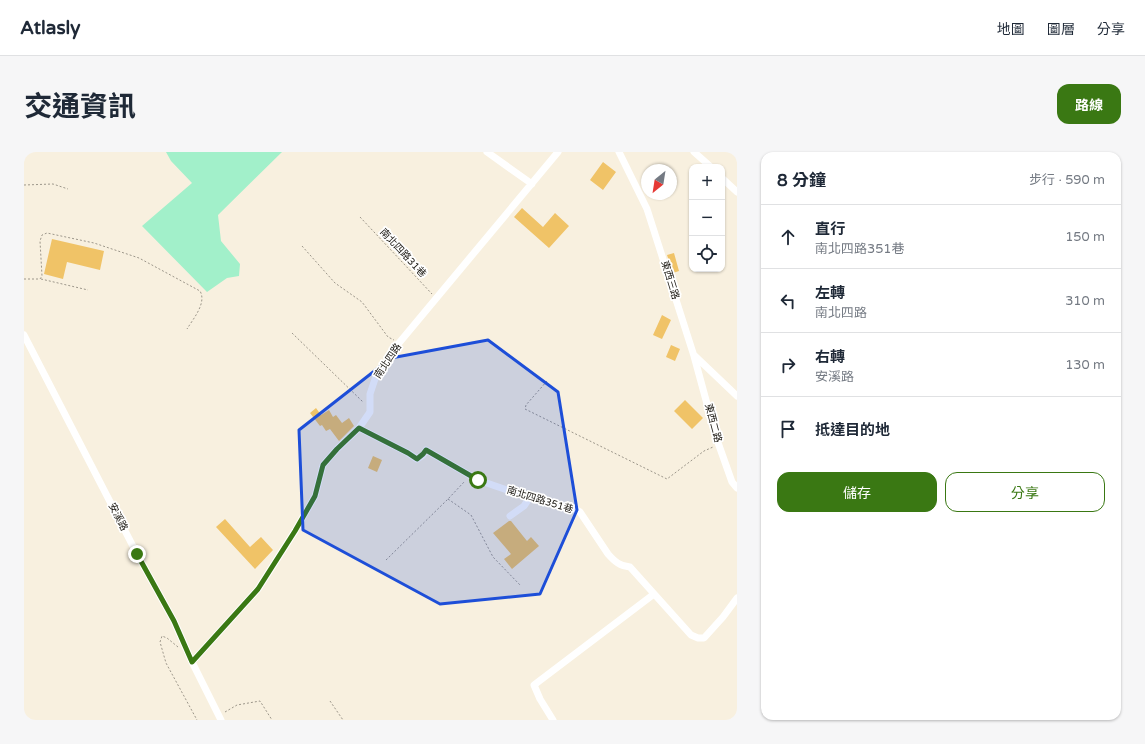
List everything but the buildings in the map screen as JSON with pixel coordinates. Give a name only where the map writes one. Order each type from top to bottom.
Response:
[{"type":"street","points":[[487,152],[532,184]]},
{"type":"street","name":"南北四路","points":[[192,662],[258,589],[295,531],[315,496],[323,465],[359,428],[370,412],[370,394],[375,379],[399,343],[558,152]]},
{"type":"street","name":"東西三路","points":[[619,152],[647,208],[694,356],[737,396]]},
{"type":"street","points":[[694,152],[707,164]]},
{"type":"street","points":[[725,181],[737,192]]},
{"type":"street","name":"安溪路","points":[[24,335],[137,554],[174,621],[192,662],[220,717]]},
{"type":"street","name":"東西二路","points":[[694,356],[719,444],[732,482],[737,488]]},
{"type":"street","name":"南北四路351巷","points":[[359,428],[417,459],[426,450],[478,480],[530,497],[572,508],[580,512],[608,554],[622,566],[630,567],[691,635],[698,638],[704,638],[723,617],[737,598]]},
{"type":"street","points":[[510,516],[524,506],[530,497]]},
{"type":"street","points":[[553,720],[534,685],[654,594]]},
{"type":"path","points":[[24,185],[53,184],[68,189]]},
{"type":"path","name":"南北四路31巷","points":[[360,217],[436,299]]},
{"type":"path","points":[[40,279],[42,276],[40,241],[42,235],[47,233],[94,243],[139,258],[200,291],[202,295],[201,304],[187,329]]},
{"type":"path","points":[[302,246],[335,283],[362,302],[388,337],[399,343]]},
{"type":"path","points":[[24,278],[40,279],[88,290]]},
{"type":"path","points":[[292,333],[360,401],[370,406]]},
{"type":"path","points":[[546,381],[526,405],[525,409],[667,479],[704,451],[719,444]]},
{"type":"path","points":[[386,560],[448,499],[470,474]]},
{"type":"path","points":[[448,499],[471,515],[493,557],[521,586]]},
{"type":"path","points":[[178,648],[167,638],[162,636],[160,642],[166,663],[197,720]]},
{"type":"path","points":[[220,717],[238,706],[260,701],[272,720]]},
{"type":"path","points":[[330,701],[343,720]]},
{"type":"highlighted area","points":[[488,340],[558,392],[577,510],[540,594],[440,604],[303,530],[299,430],[391,358]]},
{"type":"green space","points":[[166,152],[282,152],[218,215],[221,241],[240,264],[239,276],[227,278],[207,292],[142,226],[192,183],[171,161]]},
{"type":"route","points":[[137,554],[174,621],[192,662],[258,589],[295,531],[315,496],[323,465],[359,428],[417,459],[426,450],[478,480]]}]
